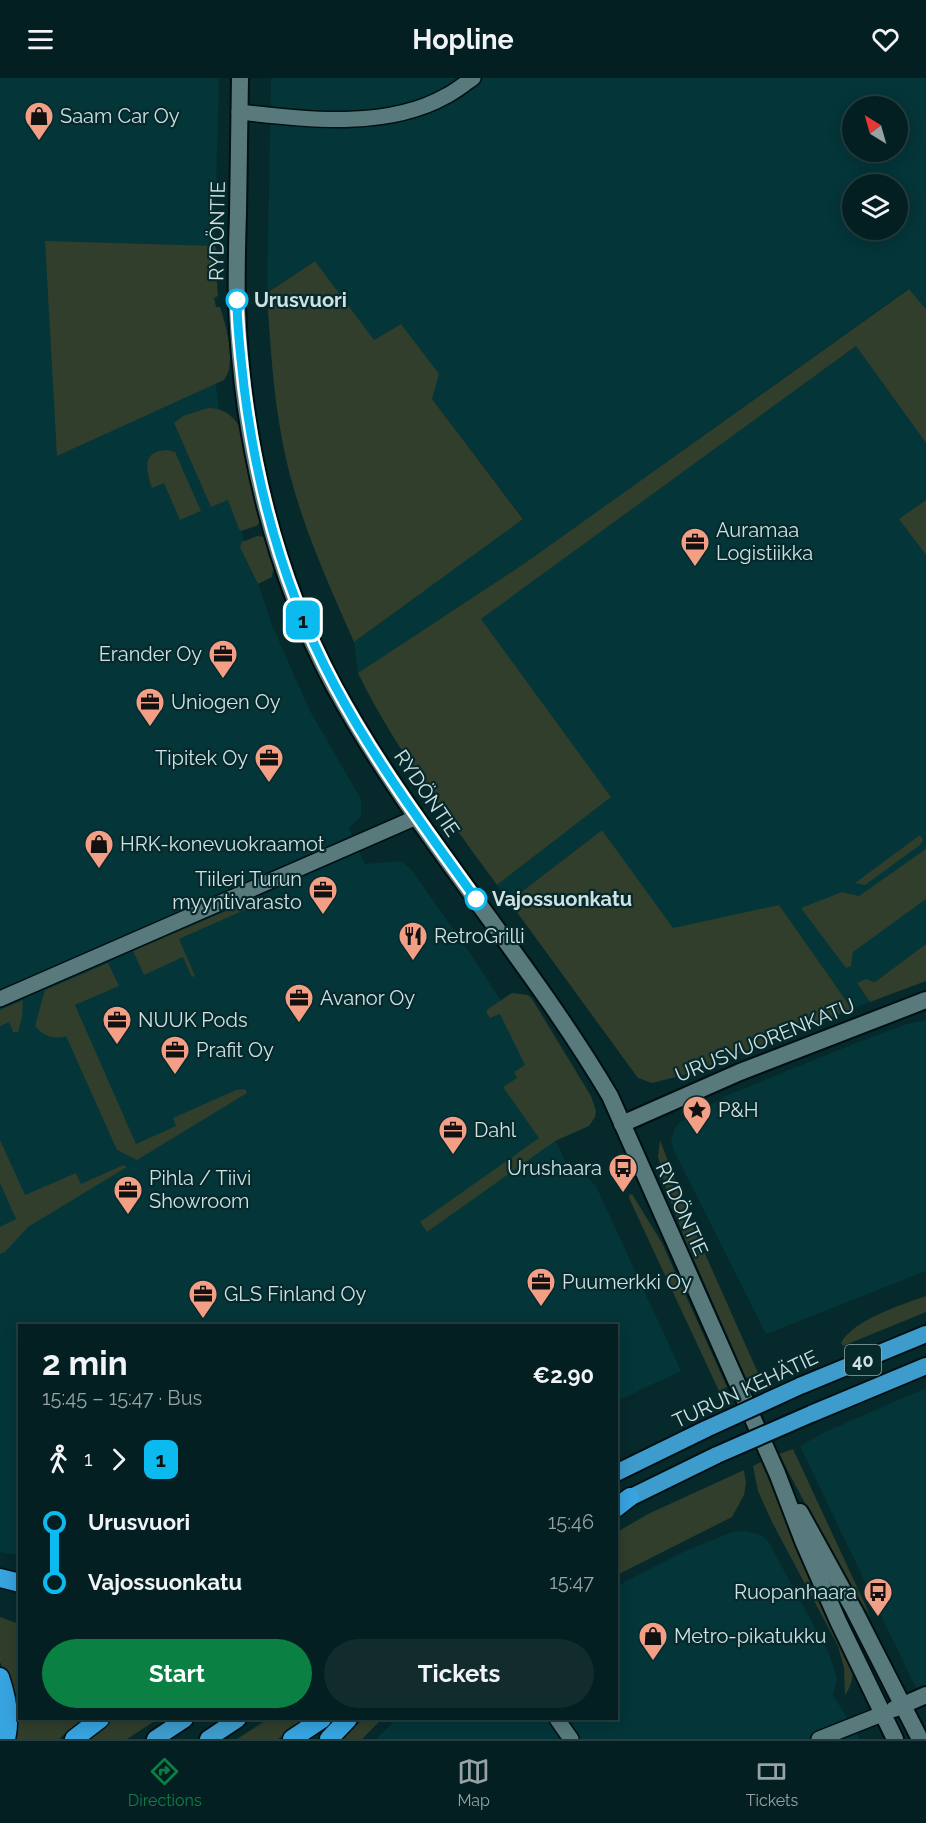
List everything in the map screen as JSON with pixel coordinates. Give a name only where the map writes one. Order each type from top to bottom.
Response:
[{"type":"highway","name":"TURUN KEHÄTIE","points":[[618,1472],[800,1386],[926,1334]]},
{"type":"highway","name":"40","points":[[621,1503],[717,1455],[926,1366]]},
{"type":"highway","points":[[0,1578],[18,1582]]},
{"type":"highway","points":[[0,1677],[7,1709],[6,1739]]},
{"type":"highway","points":[[74,1739],[99,1720]]},
{"type":"highway","points":[[155,1739],[184,1720]]},
{"type":"highway","points":[[208,1739],[236,1720]]},
{"type":"highway","points":[[292,1739],[320,1720]]},
{"type":"highway","points":[[328,1739],[347,1720]]},
{"type":"street","name":"RYDÖNTIE","points":[[240,78],[237,308],[247,413],[266,509],[293,596],[311,639],[351,716],[417,817],[581,1047],[610,1096],[777,1473],[803,1541],[895,1739]]},
{"type":"street","points":[[239,112],[315,120],[352,120],[406,111],[445,97],[473,78]]},
{"type":"street","points":[[0,999],[417,817]]},
{"type":"street","name":"URUSVUORENKATU","points":[[622,1124],[751,1067],[926,1000]]},
{"type":"street","name":"RYDÖNTIE","points":[[777,1473],[814,1536],[920,1739]]},
{"type":"street","points":[[819,1739],[926,1695]]},
{"type":"street","points":[[558,1720],[571,1739]]},
{"type":"shaded area","points":[[0,78],[219,78],[213,302],[216,385],[235,504],[244,541],[272,625],[310,711],[361,799],[361,816],[349,828],[365,864],[401,861],[411,869],[501,1001],[572,1177],[587,1177],[596,1186],[681,1371],[618,1401],[618,1324],[18,1324],[18,1555],[0,1552]]},
{"type":"shaded area","points":[[271,78],[926,78],[926,309],[908,289],[525,563],[358,673],[354,642],[523,518],[432,399],[401,324],[374,341],[315,261],[267,293]]},
{"type":"shaded area","points":[[856,346],[926,443],[926,500],[900,519],[926,555],[926,944],[875,982],[871,980],[857,983],[870,1002],[852,1009],[779,906],[673,929],[602,830],[515,897],[511,904],[497,885],[611,797],[480,619]]},
{"type":"shaded area","points":[[926,1020],[926,1271],[766,1334],[674,1151],[671,1140],[674,1130],[679,1123],[725,1096],[861,1041],[907,1024]]},
{"type":"shaded area","points":[[926,1388],[926,1704],[912,1680],[800,1446],[823,1433]]},
{"type":"shaded area","points":[[746,1531],[761,1535],[768,1541],[829,1654],[837,1678],[833,1695],[860,1739],[376,1739],[396,1720],[618,1720],[618,1585],[681,1553],[732,1532]]},
{"type":"green space","points":[[45,241],[215,246],[218,296],[214,298],[216,307],[220,307],[230,354],[228,373],[224,380],[57,456]]},
{"type":"green space","points":[[315,261],[374,340],[401,324],[439,374],[432,399],[523,519],[354,642],[312,543],[295,492],[282,439],[274,385],[267,293]]},
{"type":"green space","points":[[909,289],[926,309],[926,443],[856,346],[481,619],[611,797],[497,885],[405,755],[358,673],[525,563]]},
{"type":"green space","points":[[208,408],[226,412],[239,426],[261,521],[256,526],[241,531],[228,500],[211,507],[174,423],[183,416]]},
{"type":"green space","points":[[159,451],[175,452],[201,511],[180,520],[164,483],[152,488],[148,475],[149,458]]},
{"type":"green space","points":[[926,500],[926,555],[899,519]]},
{"type":"green space","points":[[257,536],[265,537],[274,565],[272,577],[258,584],[240,547],[242,542]]},
{"type":"green space","points":[[602,830],[673,928],[779,905],[852,1009],[688,1074],[652,1083],[638,1078],[511,904],[515,897]]},
{"type":"green space","points":[[920,835],[923,840],[920,845],[865,885],[855,883]]},
{"type":"green space","points":[[926,849],[926,899],[853,952],[851,966],[846,968],[801,908],[842,892],[859,896]]},
{"type":"green space","points":[[247,902],[249,908],[179,939],[195,976],[192,977],[183,957],[144,975],[133,951]]},
{"type":"green space","points":[[926,944],[926,981],[870,1002],[857,983],[866,979],[875,982]]},
{"type":"green space","points":[[108,963],[119,986],[75,1005],[136,1144],[176,1126],[173,1118],[236,1090],[245,1089],[247,1093],[137,1160],[117,1150],[66,1036],[57,1038],[49,1036],[35,1026],[45,990]]},
{"type":"green space","points":[[512,993],[528,995],[532,999],[591,1096],[596,1111],[595,1117],[589,1126],[555,1141],[427,1232],[420,1222],[539,1138],[503,1087],[517,1078],[514,1072],[525,1065],[500,1014],[490,1018],[486,1012]]},
{"type":"green space","points":[[23,1000],[18,1032],[13,1032],[9,1022],[0,1026],[0,1010]]},
{"type":"green space","points":[[0,1140],[25,1195],[76,1173],[81,1184],[123,1165],[127,1167],[28,1227],[5,1252],[0,1254],[0,1227],[16,1219],[0,1183]]},
{"type":"green space","points":[[660,1140],[694,1229],[758,1373],[746,1378],[684,1237],[665,1186],[658,1156]]},
{"type":"green space","points":[[632,1194],[662,1243],[727,1387],[719,1391],[629,1198]]},
{"type":"green space","points":[[926,1296],[926,1312],[843,1346],[841,1343],[847,1334],[867,1320]]},
{"type":"green space","points":[[793,1449],[871,1617],[847,1583],[779,1454]]},
{"type":"green space","points":[[761,1462],[851,1660],[852,1678],[845,1695],[844,1668],[838,1646],[758,1491],[753,1466]]},
{"type":"green space","points":[[744,1470],[746,1483],[744,1495],[732,1517],[618,1574],[618,1531],[648,1514]]},
{"type":"green space","points":[[0,1617],[18,1624],[18,1720],[81,1720],[59,1739],[16,1739],[17,1722],[7,1677],[0,1662]]},
{"type":"green space","points":[[112,1720],[156,1720],[127,1739],[86,1739]]},
{"type":"green space","points":[[266,1720],[306,1720],[278,1739],[237,1739]]},
{"type":"green space","points":[[362,1720],[381,1720],[362,1739],[343,1739]]},
{"type":"bus line","name":"1","points":[[237,300],[240,355],[247,413],[258,473],[266,509],[293,596],[311,639],[351,716],[417,817],[476,899]]},
{"type":"place","name":"Saam Car Oy","points":[[39,142]]},
{"type":"place","name":"Urusvuori","points":[[237,300]]},
{"type":"place","name":"Auramaa Logistiikka","points":[[695,568]]},
{"type":"place","name":"Erander Oy","points":[[223,680]]},
{"type":"place","name":"Uniogen Oy","points":[[150,728]]},
{"type":"place","name":"Tipitek Oy","points":[[269,784]]},
{"type":"place","name":"HRK-konevuokraamot","points":[[99,870]]},
{"type":"place","name":"Vajossuonkatu","points":[[476,899]]},
{"type":"place","name":"Tiileri Turun myyntivarasto","points":[[323,916]]},
{"type":"place","name":"RetroGrilli","points":[[413,962]]},
{"type":"place","name":"Avanor Oy","points":[[299,1024]]},
{"type":"place","name":"NUUK Pods","points":[[117,1046]]},
{"type":"place","name":"Prafit Oy","points":[[175,1076]]},
{"type":"place","name":"P&H","points":[[697,1136]]},
{"type":"place","name":"Dahl","points":[[453,1156]]},
{"type":"place","name":"Urushaara","points":[[623,1194]]},
{"type":"place","name":"Pihla / Tiivi Showroom","points":[[128,1216]]},
{"type":"place","name":"Puumerkki Oy","points":[[541,1308]]},
{"type":"place","name":"GLS Finland Oy","points":[[203,1320]]},
{"type":"place","name":"Ruopanhaara","points":[[878,1618]]},
{"type":"place","name":"Metro-pikatukku","points":[[653,1662]]}]
